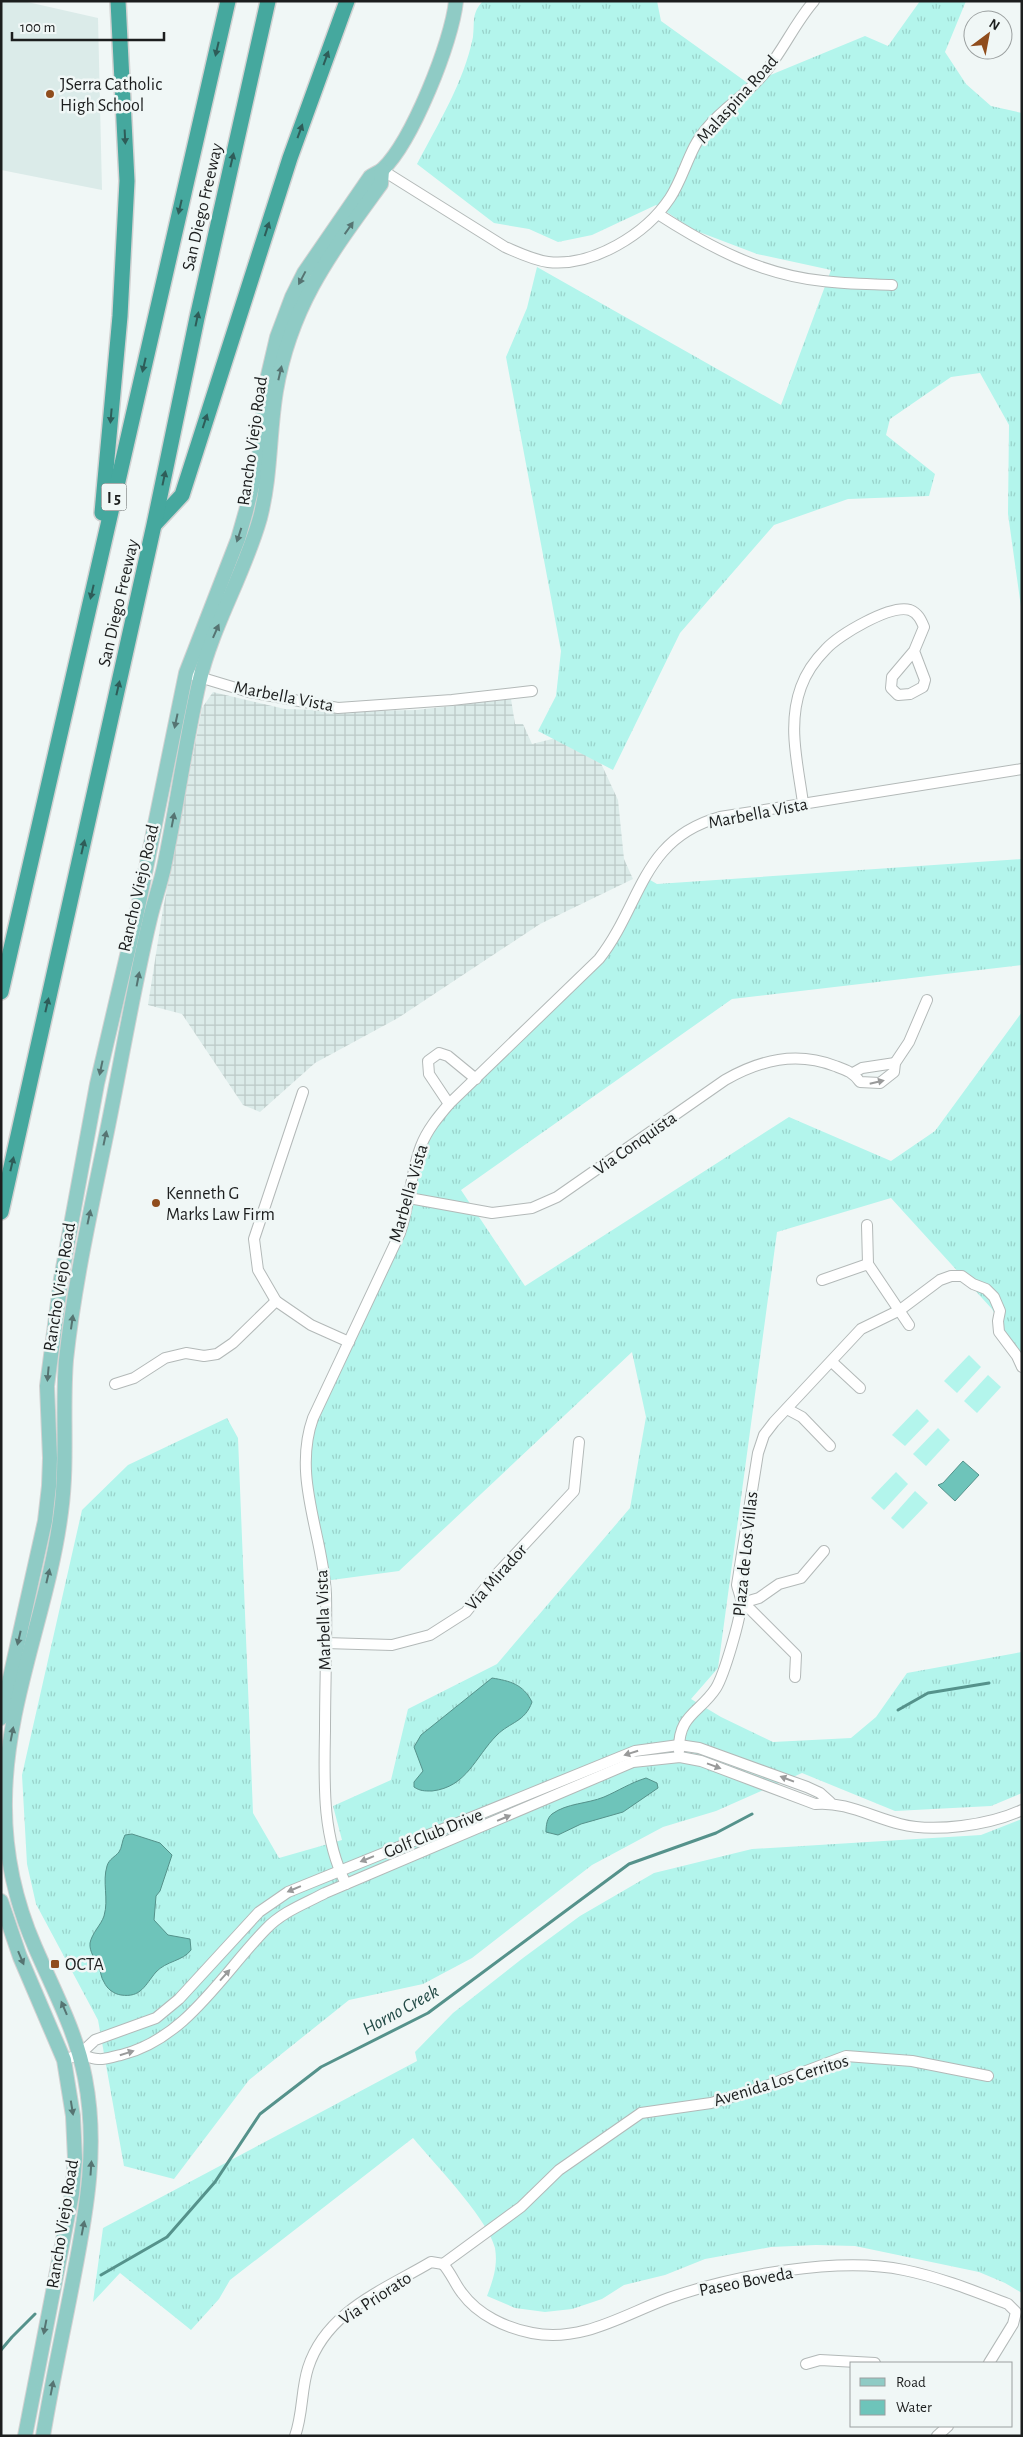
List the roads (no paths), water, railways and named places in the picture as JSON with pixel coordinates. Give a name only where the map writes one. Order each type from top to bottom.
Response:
[{"type":"highway","points":[[96,572],[120,316],[127,181],[118,1]]},
{"type":"highway","name":"San Diego Freeway","points":[[1,992],[228,1]]},
{"type":"highway","name":"San Diego Freeway","points":[[1,1212],[154,526],[196,318],[268,1]]},
{"type":"highway","points":[[154,526],[182,495],[290,158],[346,1]]},
{"type":"main road","name":"Rancho Viejo Road","points":[[1,1718],[45,1521],[50,1477],[47,1386],[61,1279],[97,1084],[136,917],[186,673],[238,539],[259,458],[266,384],[278,338],[292,297],[304,273],[370,177],[382,170],[403,143],[443,53],[453,2]]},
{"type":"main road","name":"Rancho Viejo Road","points":[[43,2436],[89,2197],[92,2138],[87,2089],[80,2054],[60,1999],[35,1948],[14,1883],[5,1810],[8,1761],[15,1719],[60,1518],[66,1458],[64,1422],[66,1364],[83,1248],[146,938],[164,868],[200,677],[213,638],[251,546],[266,490],[276,391],[287,344],[299,311],[314,279],[381,184],[382,170]]},
{"type":"main road","points":[[252,488],[266,490]]},
{"type":"main road","name":"Rancho Viejo Road","points":[[1,1901],[20,1957],[64,2060],[73,2116],[75,2159],[72,2194],[25,2436]]},
{"type":"street","name":"Malaspina Road","points":[[382,170],[505,247],[526,257],[549,262],[589,257],[628,240],[658,214],[671,196],[692,151],[707,127],[762,76],[814,1]]},
{"type":"street","points":[[658,214],[732,257],[776,273],[823,281],[892,285]]},
{"type":"street","points":[[803,803],[794,737],[794,718],[801,686],[814,664],[839,637],[854,627],[899,610],[910,610],[920,618],[924,627],[914,651]]},
{"type":"street","name":"Marbella Vista","points":[[186,673],[250,692],[338,708],[452,700],[532,691]]},
{"type":"street","name":"Marbella Vista","points":[[346,1884],[339,1871],[330,1838],[326,1813],[324,1768],[324,1581],[306,1478],[305,1450],[313,1418],[400,1233],[421,1146],[430,1127],[449,1104],[599,960],[612,941],[650,868],[673,842],[686,831],[710,820],[803,803],[1022,769]]},
{"type":"street","name":"Via Conquista","points":[[409,1198],[492,1212],[532,1208],[557,1197],[746,1068],[768,1061],[797,1057],[826,1062],[853,1073],[860,1082],[880,1083],[894,1072],[895,1063],[909,1042],[927,1000]]},
{"type":"street","points":[[449,1104],[429,1074],[428,1061],[439,1053],[448,1056],[476,1078]]},
{"type":"street","points":[[853,1073],[862,1068],[895,1063]]},
{"type":"street","points":[[303,1092],[254,1239],[258,1270],[276,1301],[311,1325],[348,1342]]},
{"type":"street","points":[[867,1225],[868,1264],[909,1326]]},
{"type":"street","points":[[822,1280],[868,1264]]},
{"type":"street","name":"Plaza de Los Villas","points":[[680,1757],[679,1745],[686,1720],[712,1693],[722,1679],[742,1603],[737,1585],[758,1453],[768,1430],[864,1326],[900,1310],[940,1280],[951,1276],[962,1276],[973,1284],[986,1289],[994,1297],[1000,1311],[998,1321],[999,1332],[1017,1356],[1022,1367]]},
{"type":"street","points":[[115,1384],[134,1378],[165,1358],[186,1354],[204,1356],[217,1354],[233,1344],[276,1301]]},
{"type":"street","points":[[832,1362],[860,1388]]},
{"type":"street","points":[[787,1409],[802,1417],[830,1446]]},
{"type":"street","name":"Via Mirador","points":[[325,1643],[392,1646],[430,1635],[466,1612],[495,1576],[574,1491],[579,1442]]},
{"type":"street","points":[[742,1603],[759,1598],[779,1584],[801,1578],[824,1551]]},
{"type":"street","points":[[742,1603],[796,1655],[795,1677]]},
{"type":"street","name":"Golf Club Drive","points":[[64,2060],[80,2054],[95,2040],[156,2018],[179,2000],[259,1912],[288,1892],[635,1751],[679,1745],[722,1755],[820,1793],[830,1802],[902,1825],[941,1827],[970,1825],[1022,1810]]},
{"type":"street","name":"Golf Club Drive","points":[[80,2054],[100,2060],[129,2053],[161,2038],[193,2012],[267,1928],[286,1913],[346,1884],[633,1762],[680,1757],[701,1761],[815,1804],[830,1802]]},
{"type":"street","name":"Avenida Los Cerritos","points":[[443,2264],[511,2215],[559,2170],[641,2113],[711,2103],[761,2088],[846,2056],[912,2061],[988,2076]]},
{"type":"street","name":"Via Priorato","points":[[295,2436],[308,2369],[325,2334],[339,2318],[357,2305],[431,2262],[443,2264]]},
{"type":"street","name":"Paseo Boveda","points":[[443,2264],[462,2293],[477,2308],[497,2321],[517,2330],[554,2334],[599,2327],[669,2298],[773,2273],[864,2266],[902,2269],[936,2278],[1008,2304],[1016,2312],[1013,2324],[990,2362]]},
{"type":"street","points":[[806,2364],[820,2360],[857,2362]]},
{"type":"street","points":[[937,2436],[947,2427]]},
{"type":"water","points":[[963,1461],[979,1475],[955,1501],[938,1485],[943,1483]]},
{"type":"water","points":[[492,1678],[505,1680],[520,1687],[532,1702],[529,1709],[521,1718],[497,1735],[469,1770],[454,1784],[432,1791],[414,1787],[414,1782],[423,1771],[414,1747],[421,1735]]},
{"type":"water","points":[[646,1778],[657,1783],[658,1788],[623,1812],[581,1824],[558,1835],[546,1832],[549,1818],[558,1810],[604,1797]]},
{"type":"water","points":[[132,1834],[160,1843],[172,1855],[160,1891],[156,1896],[154,1920],[168,1935],[190,1939],[191,1950],[184,1957],[160,1968],[142,1990],[133,1994],[121,1995],[116,1994],[107,1987],[92,1953],[90,1943],[104,1916],[106,1903],[105,1878],[108,1864],[119,1852],[125,1835]]},
{"type":"waterway","name":"Horno Creek","points":[[898,1710],[928,1693],[989,1683]]},
{"type":"waterway","name":"Horno Creek","points":[[101,2275],[167,2237],[215,2182],[260,2114],[321,2067],[428,2013],[629,1864],[716,1833],[752,1814]]},
{"type":"waterway","name":"Horno Creek","points":[[1,2350],[35,2314]]},
{"type":"place","name":"JSerra Catholic High School","points":[[50,94]]},
{"type":"place","name":"Kenneth G Marks Law Firm","points":[[156,1203]]},
{"type":"place","name":"OCTA","points":[[55,1964]]}]
